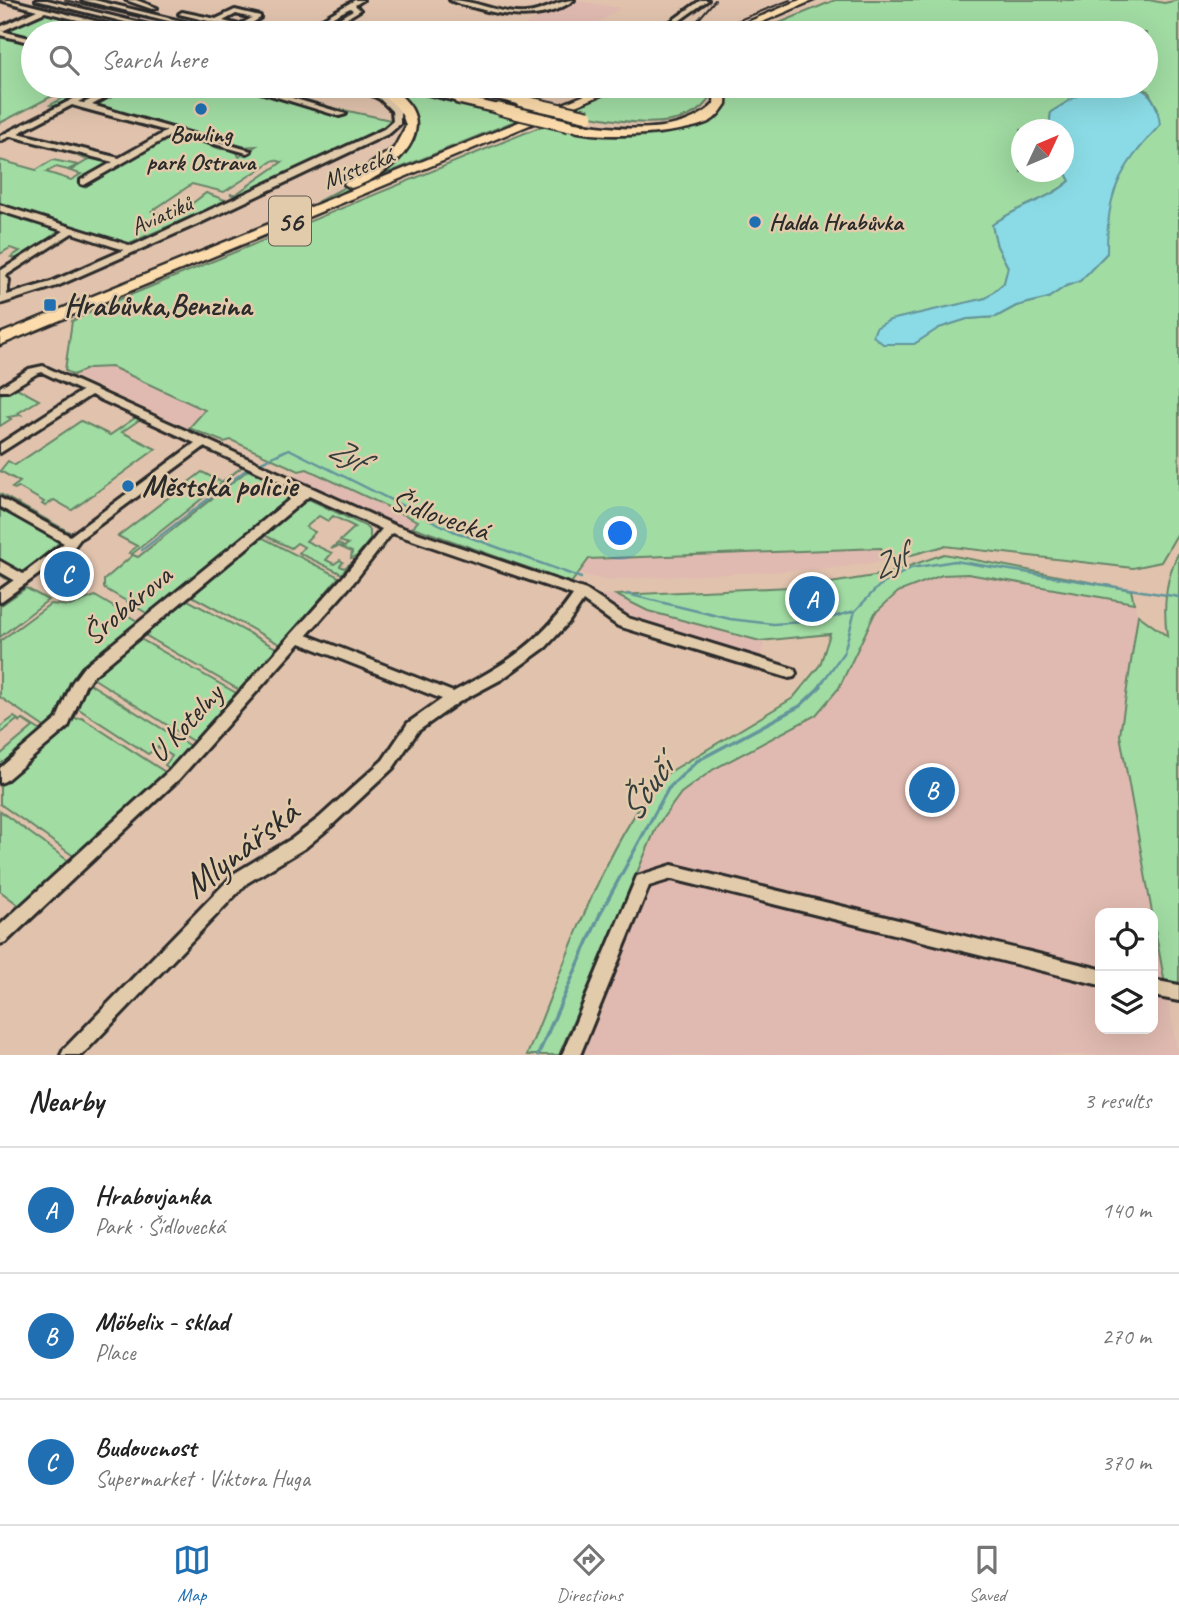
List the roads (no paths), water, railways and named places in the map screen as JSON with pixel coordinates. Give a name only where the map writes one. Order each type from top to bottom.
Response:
[{"type":"highway","points":[[767,21],[809,0]]},
{"type":"highway","points":[[772,21],[824,0]]},
{"type":"highway","name":"56","points":[[317,202],[381,167],[408,141],[413,128],[411,115],[395,98]]},
{"type":"highway","points":[[509,98],[589,116],[636,123],[679,118],[706,104],[709,98]]},
{"type":"highway","name":"Místecká","points":[[0,332],[572,98]]},
{"type":"highway","name":"56","points":[[579,101],[587,98]]},
{"type":"highway","points":[[460,100],[569,126],[626,133],[678,127],[713,111],[721,98]]},
{"type":"highway","name":"Místecká","points":[[0,341],[579,101]]},
{"type":"street","points":[[2,0],[90,21]]},
{"type":"street","points":[[39,0],[126,21]]},
{"type":"street","points":[[85,0],[175,21]]},
{"type":"street","points":[[351,5],[360,0]]},
{"type":"street","points":[[453,0],[522,17],[545,13],[571,0]]},
{"type":"street","points":[[675,21],[705,0]]},
{"type":"street","points":[[133,1],[212,21]]},
{"type":"street","points":[[109,17],[125,15],[124,9]]},
{"type":"street","points":[[21,21],[45,10]]},
{"type":"street","points":[[218,21],[234,12],[258,17],[251,21]]},
{"type":"street","points":[[132,21],[132,17],[148,15]]},
{"type":"street","points":[[0,31],[21,21]]},
{"type":"street","points":[[0,31],[21,37]]},
{"type":"street","points":[[0,139],[79,98]]},
{"type":"street","points":[[85,106],[100,98]]},
{"type":"street","points":[[293,98],[342,114]]},
{"type":"street","name":"Aviatiků","points":[[1,301],[46,287],[387,131],[397,122],[396,110],[385,98]]},
{"type":"street","points":[[451,98],[471,98]]},
{"type":"street","points":[[71,102],[247,151]]},
{"type":"street","points":[[84,182],[173,131]]},
{"type":"street","points":[[12,134],[119,161]]},
{"type":"street","points":[[0,208],[132,249]]},
{"type":"street","points":[[1,301],[4,280],[0,275],[71,230]]},
{"type":"street","name":"Šídlovecká","points":[[4,389],[33,371],[43,369],[88,392],[255,464],[390,528],[581,593],[624,622],[789,673]]},
{"type":"street","points":[[0,449],[88,392]]},
{"type":"street","points":[[0,597],[204,442]]},
{"type":"street","name":"Šrobárova","points":[[0,777],[63,723],[79,683],[88,672],[309,490]]},
{"type":"street","points":[[0,502],[71,542]]},
{"type":"street","name":"U Kotelny","points":[[0,936],[174,775],[298,637],[390,528]]},
{"type":"street","points":[[0,566],[23,580]]},
{"type":"street","name":"Mlynářská","points":[[70,1055],[113,1007],[241,878],[299,844],[388,764],[413,727],[454,698],[524,657],[563,619],[581,593]]},
{"type":"street","points":[[298,637],[454,698]]},
{"type":"street","points":[[571,1055],[643,881],[672,872],[1095,976]]},
{"type":"street","points":[[1158,989],[1179,993]]},
{"type":"water","points":[[1074,98],[1153,100],[1160,125],[1134,156],[1118,183],[1109,213],[1107,253],[1080,281],[1066,286],[1048,298],[1016,306],[996,317],[967,319],[939,328],[914,344],[883,344],[873,336],[876,328],[890,320],[986,298],[1004,283],[1008,267],[997,246],[992,225],[1069,182],[1074,182],[1074,119],[1050,119],[1051,112]]},
{"type":"waterway","name":"Zyf","points":[[257,464],[289,449],[453,531],[581,578]]},
{"type":"waterway","points":[[142,550],[251,466]]},
{"type":"waterway","name":"Zyf","points":[[855,611],[879,586],[911,568],[955,561],[1179,597]]},
{"type":"waterway","name":"Zyf","points":[[627,594],[730,619],[773,624],[818,621],[855,611]]},
{"type":"waterway","name":"Ščučí","points":[[819,687],[844,652],[855,611]]},
{"type":"waterway","name":"Ščučí","points":[[538,1055],[601,912],[668,789],[697,761],[800,706],[821,686]]},
{"type":"tram line","points":[[65,0],[156,21]]},
{"type":"tram line","points":[[697,21],[715,0]]},
{"type":"tram line","points":[[737,21],[790,0]]},
{"type":"place","name":"Bowling park Ostrava","points":[[201,109]]},
{"type":"place","name":"Halda Hrabůvka","points":[[755,222]]},
{"type":"place","name":"Hrabůvka,Benzina","points":[[50,305]]},
{"type":"place","name":"Městská policie","points":[[128,486]]},
{"type":"place","name":"Budoucnost","points":[[67,574]]},
{"type":"place","name":"Hrabovjanka","points":[[812,599]]},
{"type":"place","name":"Möbelix - sklad","points":[[932,790]]}]
